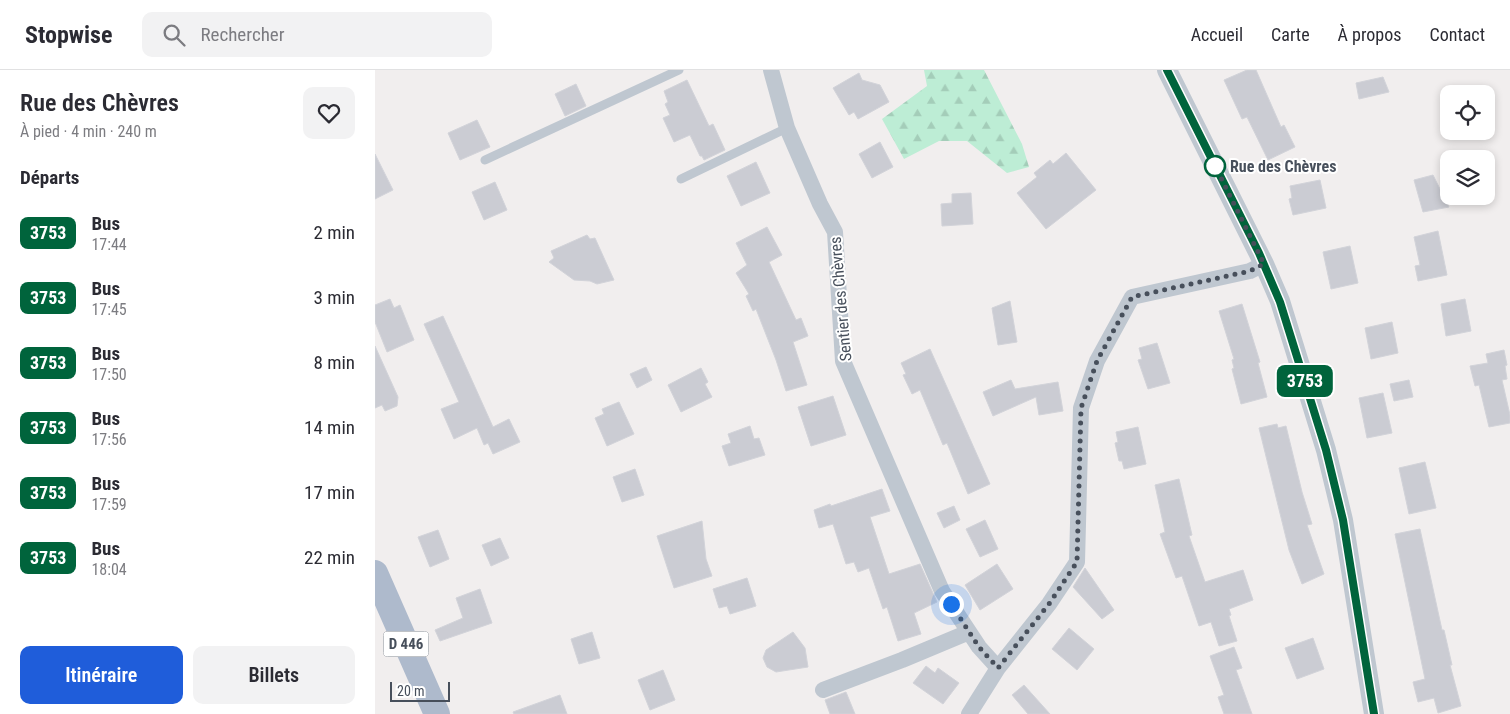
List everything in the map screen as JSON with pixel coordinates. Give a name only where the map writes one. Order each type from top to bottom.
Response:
[{"type":"main road","name":"D 446","points":[[375,573],[437,714]]},
{"type":"street","name":"Sentier des Chèvres","points":[[771,70],[787,128],[820,204],[835,232],[843,361],[942,591],[979,647],[998,668]]},
{"type":"street","points":[[1167,70],[1264,264],[1283,311],[1326,450],[1343,520],[1374,714]]},
{"type":"street","points":[[969,714],[998,668],[1049,604],[1077,562],[1081,408],[1097,361],[1132,297],[1250,271],[1264,264]]},
{"type":"street","points":[[823,690],[969,632]]},
{"type":"lane","points":[[485,160],[679,70]]},
{"type":"lane","points":[[681,179],[787,128]]},
{"type":"green space","points":[[924,70],[984,70],[1022,144],[1029,167],[1007,173],[967,141],[939,141],[904,159],[882,119],[927,86]]},
{"type":"building","points":[[1247,70],[1256,70],[1281,127],[1284,125],[1295,147],[1268,160],[1247,117],[1242,119],[1224,80]]},
{"type":"building","points":[[859,73],[862,80],[880,85],[889,102],[858,119],[854,112],[849,115],[833,88]]},
{"type":"building","points":[[1383,77],[1389,92],[1359,99],[1356,83]]},
{"type":"building","points":[[687,80],[709,126],[713,124],[725,150],[704,160],[700,156],[690,135],[674,142],[663,118],[670,115],[665,104],[668,102],[664,91]]},
{"type":"building","points":[[576,84],[586,106],[565,116],[555,94]]},
{"type":"building","points":[[477,120],[490,147],[460,160],[448,133]]},
{"type":"building","points":[[880,142],[893,167],[872,178],[859,154]]},
{"type":"building","points":[[1066,153],[1096,190],[1046,229],[1017,193],[1037,177],[1034,173],[1050,160],[1053,164]]},
{"type":"building","points":[[375,154],[393,190],[375,199]]},
{"type":"building","points":[[756,162],[770,193],[741,206],[727,176]]},
{"type":"building","points":[[1433,175],[1440,189],[1440,205],[1448,205],[1449,207],[1423,212],[1414,180]]},
{"type":"building","points":[[1320,180],[1326,208],[1293,215],[1289,199],[1292,198],[1290,186]]},
{"type":"building","points":[[495,182],[507,210],[484,220],[472,192]]},
{"type":"building","points":[[971,193],[973,224],[942,226],[941,204],[952,203],[952,194]]},
{"type":"building","points":[[767,227],[782,255],[769,262],[796,320],[801,318],[808,336],[793,342],[807,385],[786,391],[756,309],[753,311],[746,296],[749,294],[736,273],[747,265],[736,243]]},
{"type":"building","points":[[1438,231],[1447,275],[1418,281],[1415,266],[1420,265],[1414,237]]},
{"type":"building","points":[[587,235],[590,239],[595,238],[614,280],[597,284],[590,281],[574,280],[549,262],[554,258],[551,251]]},
{"type":"building","points":[[1350,246],[1358,283],[1331,289],[1323,252]]},
{"type":"building","points":[[390,299],[394,308],[400,305],[414,340],[387,352],[375,322],[375,305]]},
{"type":"building","points":[[1465,299],[1471,331],[1446,336],[1441,304]]},
{"type":"building","points":[[1010,301],[1017,342],[998,345],[992,308]]},
{"type":"building","points":[[1242,304],[1260,362],[1258,363],[1267,397],[1241,404],[1232,369],[1234,368],[1232,360],[1234,359],[1219,311]]},
{"type":"building","points":[[443,316],[493,427],[509,419],[520,442],[493,454],[488,443],[484,445],[477,428],[454,439],[441,409],[459,402],[424,324]]},
{"type":"building","points":[[1392,322],[1398,353],[1371,359],[1365,328]]},
{"type":"building","points":[[1157,343],[1170,383],[1148,389],[1138,360],[1142,359],[1139,348]]},
{"type":"building","points":[[375,346],[398,397],[397,406],[385,411],[382,405],[375,408]]},
{"type":"building","points":[[930,349],[990,484],[968,494],[947,443],[943,445],[920,390],[912,394],[903,375],[906,374],[901,363]]},
{"type":"building","points":[[1504,350],[1507,379],[1502,380],[1510,423],[1489,427],[1479,385],[1475,386],[1470,366],[1488,363],[1486,354]]},
{"type":"building","points":[[646,367],[652,380],[637,388],[630,374]]},
{"type":"building","points":[[701,368],[708,382],[705,384],[712,397],[681,412],[668,385]]},
{"type":"building","points":[[1011,380],[1015,389],[1058,382],[1063,411],[1039,415],[1036,397],[993,416],[983,392]]},
{"type":"building","points":[[1409,380],[1413,397],[1394,401],[1390,384]]},
{"type":"building","points":[[1383,393],[1392,433],[1367,438],[1359,398]]},
{"type":"building","points":[[833,396],[846,435],[811,446],[798,407]]},
{"type":"building","points":[[619,402],[634,434],[607,446],[595,418],[604,414],[602,409]]},
{"type":"building","points":[[1277,424],[1278,428],[1286,426],[1312,524],[1307,525],[1324,574],[1302,584],[1289,550],[1259,428]]},
{"type":"building","points":[[750,426],[754,439],[759,438],[765,455],[729,466],[722,446],[731,443],[728,434]]},
{"type":"building","points":[[1138,427],[1146,464],[1124,469],[1122,461],[1119,461],[1115,443],[1118,442],[1116,432]]},
{"type":"building","points":[[1425,462],[1436,508],[1409,514],[1399,468]]},
{"type":"building","points":[[635,469],[644,495],[622,502],[613,477]]},
{"type":"building","points":[[1179,479],[1192,535],[1189,536],[1205,582],[1243,570],[1253,600],[1229,609],[1231,615],[1229,616],[1237,641],[1219,646],[1211,622],[1199,626],[1182,576],[1176,578],[1160,534],[1165,532],[1155,485]]},
{"type":"building","points":[[882,489],[890,511],[870,517],[889,574],[920,564],[937,602],[914,613],[921,634],[898,641],[887,607],[883,609],[869,568],[858,572],[854,562],[846,564],[833,524],[819,528],[814,510]]},
{"type":"building","points":[[954,506],[960,520],[944,528],[937,513]]},
{"type":"building","points":[[985,520],[998,549],[980,557],[966,529]]},
{"type":"building","points":[[702,521],[706,559],[712,576],[674,588],[657,536]]},
{"type":"building","points":[[1420,529],[1461,706],[1438,713],[1434,698],[1418,702],[1413,682],[1425,679],[1395,534]]},
{"type":"building","points":[[438,530],[449,559],[430,567],[418,537]]},
{"type":"building","points":[[500,538],[509,558],[491,566],[482,545]]},
{"type":"building","points":[[997,564],[1013,589],[980,610],[965,585]]},
{"type":"building","points":[[1085,568],[1114,610],[1102,619],[1073,587]]},
{"type":"building","points":[[747,578],[756,606],[730,614],[727,606],[719,608],[713,589]]},
{"type":"building","points":[[480,589],[492,623],[440,641],[435,630],[463,618],[456,598]]},
{"type":"building","points":[[1069,628],[1094,649],[1077,670],[1052,649]]},
{"type":"building","points":[[592,632],[600,658],[579,664],[571,639]]},
{"type":"building","points":[[793,632],[805,648],[808,667],[776,672],[767,667],[763,658],[766,650]]},
{"type":"building","points":[[1313,638],[1324,669],[1297,679],[1285,648]]},
{"type":"building","points":[[1234,647],[1242,668],[1236,670],[1252,714],[1224,714],[1218,697],[1224,695],[1210,656]]},
{"type":"building","points":[[926,666],[935,673],[938,668],[959,683],[943,704],[913,683]]},
{"type":"building","points":[[663,670],[675,700],[650,710],[638,680]]},
{"type":"building","points":[[1024,685],[1050,714],[1028,714],[1012,695]]},
{"type":"building","points":[[846,692],[855,714],[830,714],[825,700]]},
{"type":"building","points":[[560,695],[567,714],[514,714],[513,712]]},
{"type":"bus line","name":"3753","points":[[1167,70],[1259,253],[1280,302],[1326,450],[1343,520],[1374,714]]},
{"type":"place","name":"Rue des Chèvres","points":[[1215,166]]},
{"type":"route","points":[[951,604],[979,647],[998,668],[1049,604],[1077,562],[1081,408],[1097,361],[1132,297],[1250,271],[1264,264],[1215,166]]}]
